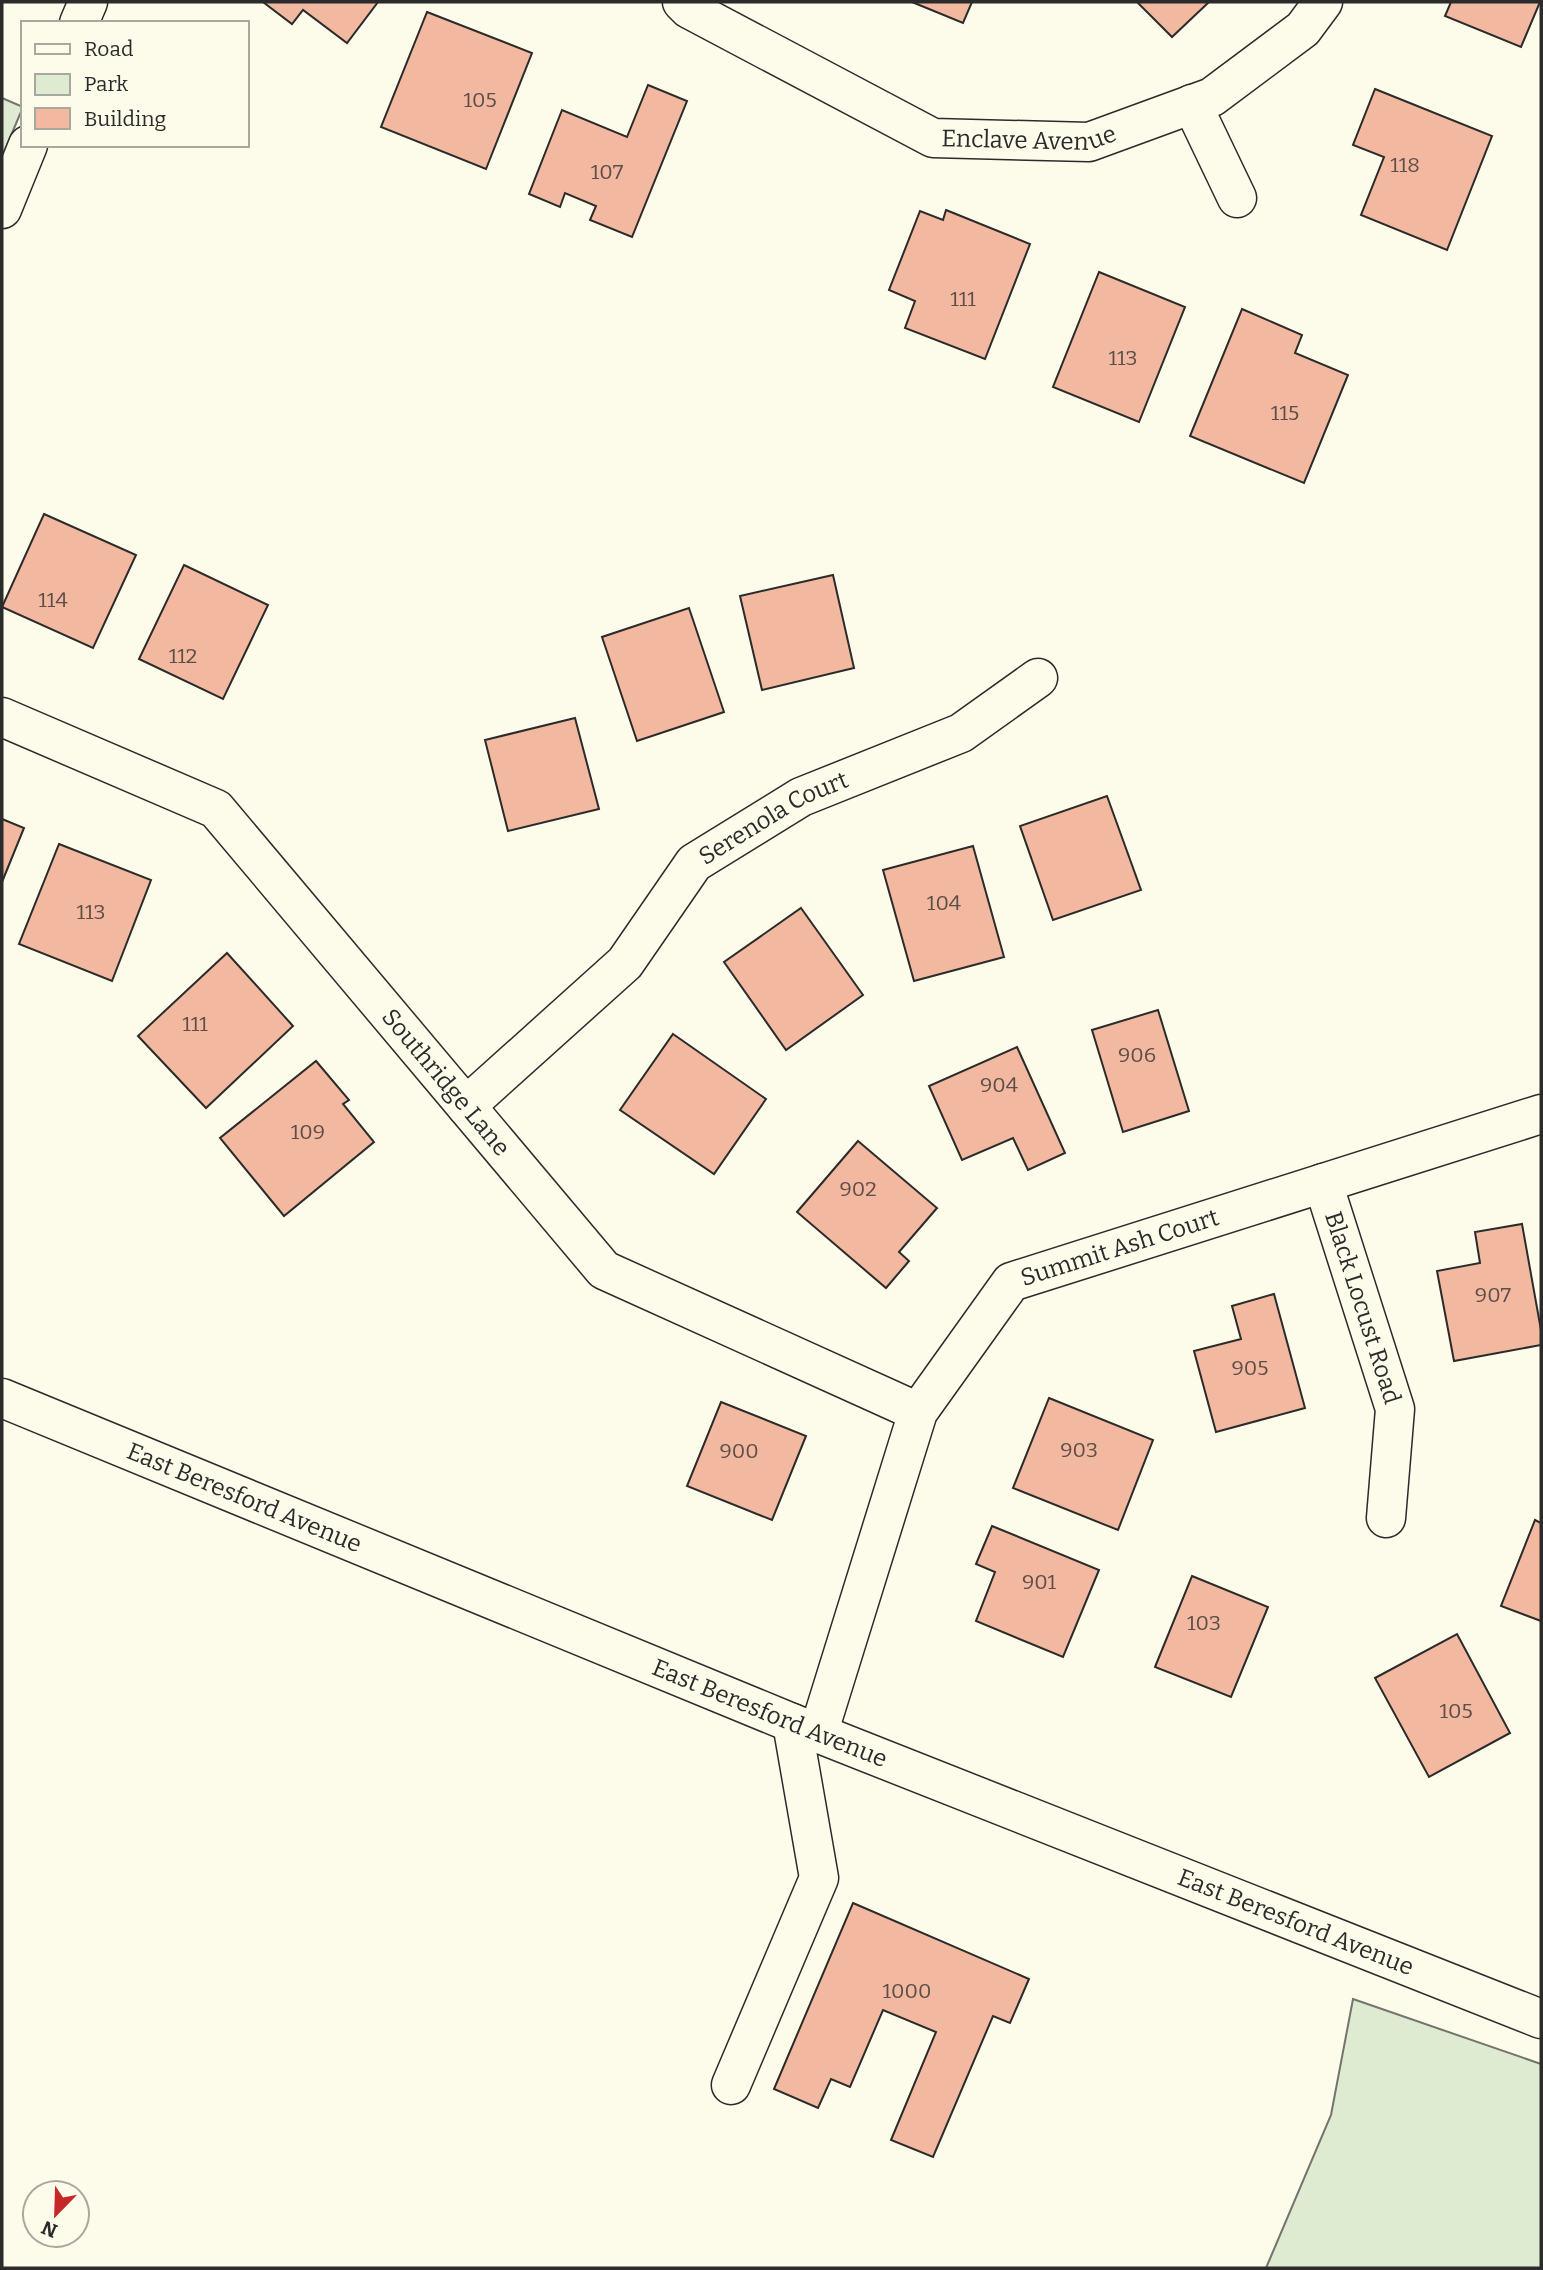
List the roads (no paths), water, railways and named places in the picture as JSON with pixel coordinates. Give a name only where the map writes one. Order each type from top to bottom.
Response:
[{"type":"street","points":[[80,21],[88,2]]},
{"type":"street","name":"Enclave Avenue","points":[[682,2],[689,9],[933,138],[1089,142],[1212,97],[1303,29],[1323,2]]},
{"type":"street","points":[[1192,104],[1237,198]]},
{"type":"street","points":[[2,209],[27,147]]},
{"type":"street","name":"Serenola Court","points":[[466,1106],[625,962],[694,863],[802,797],[961,733],[1038,678]]},
{"type":"street","name":"Southridge Lane","points":[[2,717],[216,809],[604,1270],[918,1412]]},
{"type":"street","name":"Summit Ash Court","points":[[805,1728],[918,1412],[1011,1282],[1541,1114]]},
{"type":"street","name":"Black Locust Road","points":[[1322,1183],[1395,1409],[1386,1518]]},
{"type":"street","name":"East Beresford Avenue","points":[[2,1398],[805,1728],[1541,2019]]},
{"type":"street","points":[[731,2085],[819,1878],[805,1728]]}]
